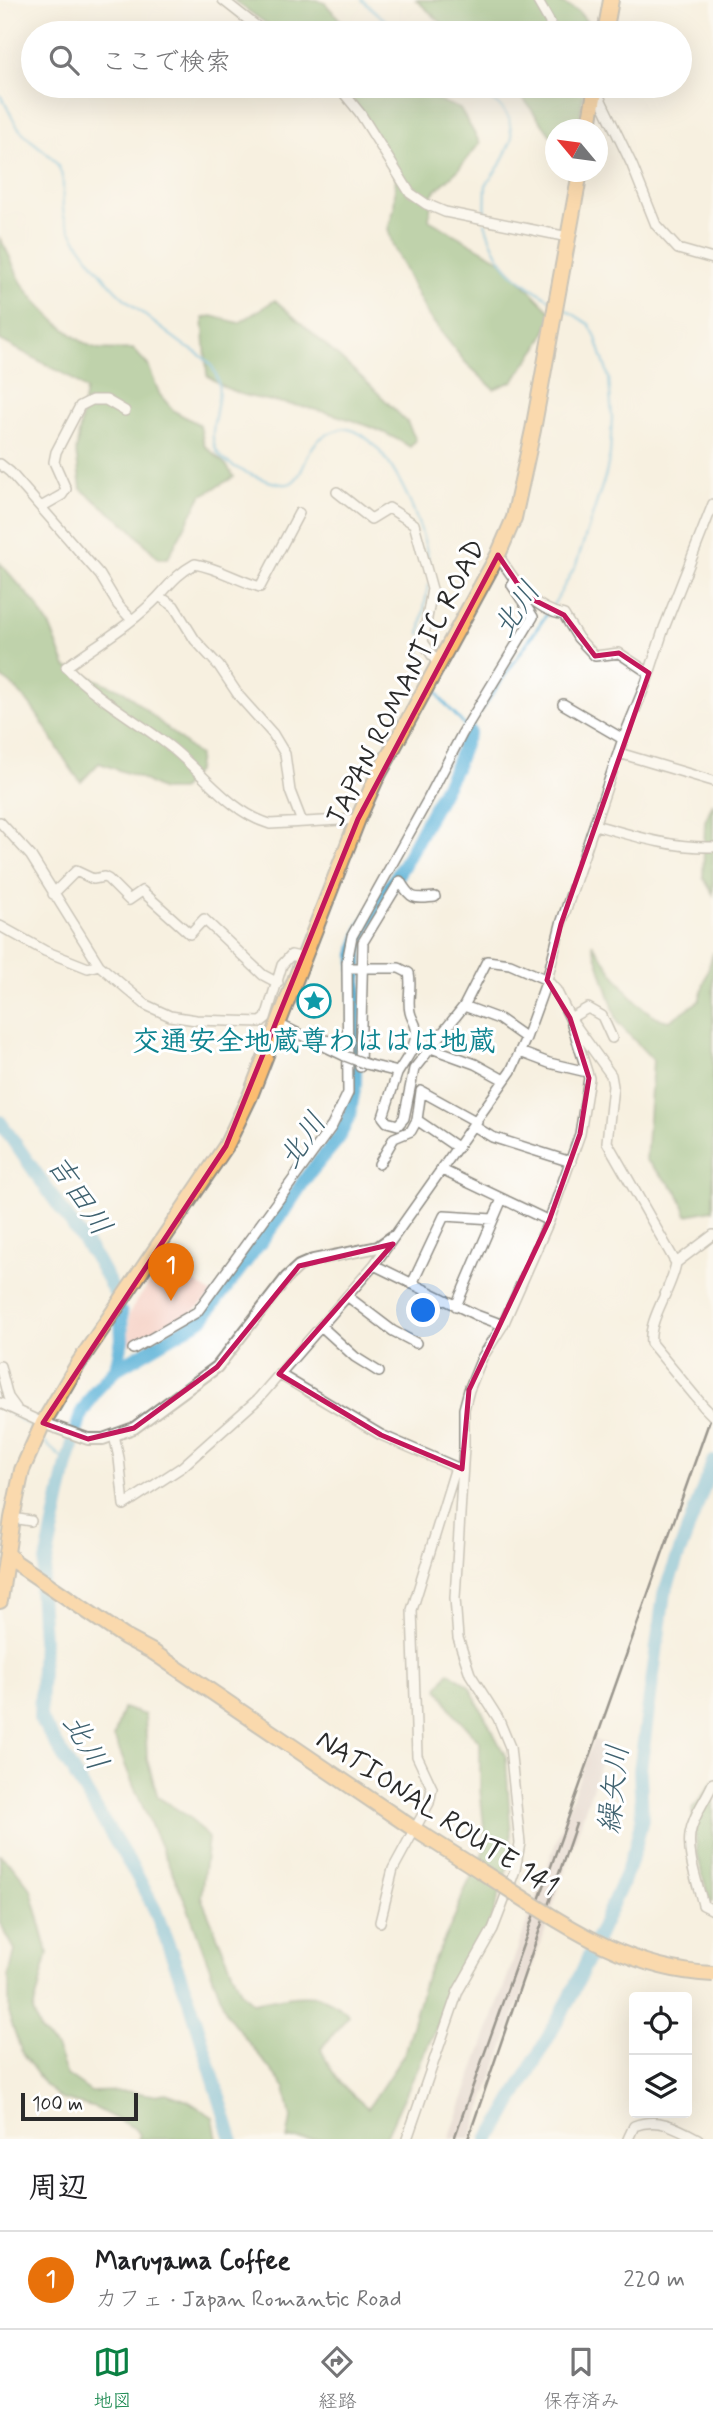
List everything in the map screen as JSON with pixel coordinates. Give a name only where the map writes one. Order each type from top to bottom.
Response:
[{"type":"highway","points":[[607,21],[611,0]]},
{"type":"highway","points":[[590,119],[593,98]]},
{"type":"highway","name":"JAPAN ROMANTIC ROAD","points":[[0,1601],[4,1551],[22,1470],[43,1423],[78,1364],[226,1146],[250,1096],[358,819],[438,664],[499,555],[514,518],[533,430],[578,182]]},
{"type":"highway","name":"NATIONAL ROUTE 141","points":[[4,1551],[15,1562],[49,1580],[125,1637],[153,1652],[414,1829],[605,1947],[654,1966],[713,1974]]},
{"type":"street","points":[[223,0],[250,21]]},
{"type":"street","points":[[537,0],[549,21]]},
{"type":"street","points":[[348,98],[410,193],[426,204],[458,215],[568,237]]},
{"type":"street","points":[[600,98],[632,165],[656,225],[678,249],[713,259]]},
{"type":"street","points":[[41,507],[62,495],[66,489],[54,462],[56,452],[80,406],[92,400],[106,400],[125,411]]},
{"type":"street","points":[[0,464],[100,575],[118,605],[131,619]]},
{"type":"street","points":[[337,492],[371,519],[389,508],[414,524],[432,589],[423,642],[438,664]]},
{"type":"street","points":[[114,1435],[124,1505],[182,1466],[258,1399],[373,1265],[504,1080],[526,1038],[547,980],[561,924],[623,738],[713,505]]},
{"type":"street","points":[[299,513],[260,586],[246,583],[213,567],[195,564],[177,574],[159,596],[66,667],[86,688],[170,747],[257,820],[270,824],[358,819]]},
{"type":"street","points":[[499,555],[526,596],[552,612],[564,615],[578,638],[595,656],[619,653],[649,673]]},
{"type":"street","points":[[133,1349],[197,1312],[332,1126],[348,1093],[347,968],[352,936],[463,734],[533,617],[512,585],[514,579]]},
{"type":"street","points":[[159,596],[174,606],[195,640],[273,734],[285,754],[290,791],[302,822]]},
{"type":"street","points":[[564,704],[623,738]]},
{"type":"street","points":[[619,753],[713,781]]},
{"type":"street","points":[[0,822],[31,856],[99,965],[146,1004],[170,1016],[196,1020],[261,1022],[266,1018],[282,965],[290,955],[304,958]]},
{"type":"street","points":[[595,825],[646,840],[713,847]]},
{"type":"street","points":[[53,894],[76,871],[93,879],[108,879],[129,901],[142,891],[190,934],[204,919],[263,975],[278,983]]},
{"type":"street","points":[[363,1066],[363,942],[400,881],[408,895],[416,899],[435,897]]},
{"type":"street","points":[[0,926],[45,951],[88,968],[99,965]]},
{"type":"street","points":[[347,968],[399,968],[409,973],[410,1012],[416,1026],[416,1038],[397,1074],[383,1117],[387,1122],[398,1125],[404,1118],[414,1069],[464,1006],[487,961],[510,964],[547,980],[556,990],[570,1018],[589,1078],[580,1134],[549,1221],[503,1325],[482,1358],[468,1390],[464,1409],[459,1468],[455,1598],[458,1638],[470,1674],[498,1718],[510,1746],[520,1843],[515,1870],[503,1903],[493,1929],[458,1991],[407,2139]]},
{"type":"street","points":[[464,1006],[499,1019],[526,1038]]},
{"type":"street","points":[[570,1018],[588,1008],[602,1016],[612,1038]]},
{"type":"street","points":[[570,1018],[611,1075],[613,1086],[607,1142],[676,1263],[674,1275],[652,1329],[651,1343],[713,1416]]},
{"type":"street","points":[[278,1024],[363,1066],[394,1071],[397,1074]]},
{"type":"street","points":[[317,1042],[324,1040],[348,1044]]},
{"type":"street","points":[[431,1048],[475,1064],[504,1080]]},
{"type":"street","points":[[520,1052],[549,1063],[587,1072]]},
{"type":"street","points":[[379,1164],[394,1138],[411,1131],[417,1119],[421,1091],[492,1137],[570,1162]]},
{"type":"street","points":[[417,1119],[458,1148]]},
{"type":"street","points":[[442,1170],[549,1221]]},
{"type":"street","points":[[456,1306],[502,1199]]},
{"type":"street","points":[[412,1284],[444,1216],[493,1220]]},
{"type":"street","points":[[676,1263],[713,1235]]},
{"type":"street","points":[[0,1403],[62,1432],[88,1439],[114,1435],[134,1428],[217,1367],[237,1345],[286,1278],[299,1266],[313,1259],[378,1247],[392,1237]]},
{"type":"street","points":[[373,1265],[456,1306],[503,1325]]},
{"type":"street","points":[[347,1296],[393,1331],[416,1343]]},
{"type":"street","points":[[321,1326],[355,1357],[379,1371]]},
{"type":"street","points":[[0,1366],[8,1397],[17,1409]]},
{"type":"street","points":[[279,1374],[382,1435],[459,1468]]},
{"type":"street","points":[[380,1922],[393,1869],[429,1802],[432,1788],[417,1756],[412,1610],[459,1468]]},
{"type":"street","points":[[12,1518],[31,1521]]},
{"type":"street","points":[[713,1783],[701,1803],[690,1834],[691,1853],[703,1905],[713,1910]]},
{"type":"street","points":[[628,2139],[634,2126],[648,2121],[661,2122],[698,2139]]},
{"type":"highlighted area","points":[[498,555],[526,596],[564,615],[595,656],[619,653],[649,673],[561,924],[547,980],[570,1018],[589,1078],[580,1134],[549,1221],[469,1390],[462,1469],[381,1435],[279,1374],[393,1244],[299,1266],[217,1367],[134,1428],[88,1439],[43,1423],[226,1146],[358,819]]},
{"type":"shaded area","points":[[165,1260],[212,1294],[189,1316],[129,1345],[129,1313]]},
{"type":"shaded area","points":[[593,1739],[607,1744],[542,1940],[471,2139],[449,2139]]},
{"type":"green space","points":[[233,0],[316,0],[325,3],[341,21],[263,21]]},
{"type":"green space","points":[[416,0],[555,0],[578,11],[586,21],[440,21]]},
{"type":"green space","points":[[352,98],[432,98],[460,109],[480,143],[458,170],[432,194],[429,220],[500,260],[554,315],[538,347],[513,381],[494,389],[465,362],[427,314],[393,246],[388,229],[394,209],[396,173]]},
{"type":"green space","points":[[523,98],[582,98],[580,118],[545,119],[545,128]]},
{"type":"green space","points":[[0,239],[22,283],[46,312],[68,332],[90,346],[100,349],[133,349],[148,365],[160,395],[174,411],[200,425],[204,445],[226,465],[234,477],[201,496],[168,558],[159,559],[130,528],[81,489],[76,452],[86,390],[68,376],[0,340]]},
{"type":"green space","points":[[275,300],[368,383],[407,422],[416,440],[410,447],[369,426],[338,416],[237,393],[207,375],[203,318],[212,316],[239,323]]},
{"type":"green space","points":[[0,563],[36,604],[51,629],[66,667],[124,691],[199,756],[197,770],[181,790],[162,790],[138,777],[99,763],[81,782],[35,711],[13,686],[0,677]]},
{"type":"green space","points":[[713,803],[713,894],[703,877],[705,821]]},
{"type":"green space","points":[[592,943],[635,1000],[645,1010],[669,1021],[699,1001],[713,952],[713,1210],[687,1215],[678,1192],[646,1160],[653,1060],[618,1023]]},
{"type":"green space","points":[[449,1672],[469,1686],[506,1757],[512,1853],[490,1925],[444,2011],[385,2139],[287,2139],[291,2118],[285,2088],[227,2015],[186,1903],[114,1737],[123,1708],[145,1715],[147,1759],[158,1797],[189,1817],[208,1838],[201,1897],[241,1992],[253,2003],[292,1996],[315,1996],[338,2005],[349,2015],[321,2049],[340,2082],[368,2108],[404,2054],[426,1976],[486,1846],[480,1789],[480,1743],[455,1715],[438,1688]]},
{"type":"green space","points":[[713,1782],[713,1902],[710,1903],[698,1858],[692,1809]]},
{"type":"green space","points":[[0,1855],[12,1865],[31,1889],[48,1953],[33,2011],[40,2031],[56,2047],[67,2075],[91,2092],[126,2091],[153,2095],[166,2093],[188,2101],[213,2117],[217,2139],[138,2139],[140,2135],[136,2129],[95,2108],[61,2099],[45,2085],[22,2053],[9,2016],[9,1977],[15,1950],[0,1923]]},
{"type":"waterway","name":"北川","points":[[362,0],[386,21]]},
{"type":"waterway","points":[[0,95],[18,127],[51,157],[59,168],[63,179],[64,215],[91,261],[126,300],[210,364],[217,377],[219,390],[213,429],[217,452],[240,470],[259,478],[286,484],[296,479],[320,439],[343,429],[363,435],[377,448],[402,486],[421,530],[429,565]]},
{"type":"waterway","name":"北川","points":[[485,217],[486,185],[500,165],[512,139],[509,118],[502,108],[488,98]]},
{"type":"waterway","name":"北川","points":[[485,223],[502,261],[517,277],[551,300]]},
{"type":"waterway","name":"北川","points":[[468,730],[555,602],[576,565],[606,474],[612,418],[609,378],[589,324],[560,306]]},
{"type":"waterway","points":[[420,634],[428,585]]},
{"type":"waterway","points":[[420,644],[420,654],[427,671]]},
{"type":"waterway","points":[[433,683],[441,699],[464,725]]},
{"type":"waterway","name":"北川","points":[[232,2139],[191,2005],[155,1910],[136,1874],[40,1718],[43,1639],[40,1591],[66,1468],[81,1414],[96,1390],[116,1369],[202,1319],[284,1211],[307,1176],[338,1139],[349,1116],[355,1084],[356,950],[365,926],[403,866],[455,768],[469,731]]},
{"type":"waterway","name":"吉田川","points":[[0,1122],[97,1260],[117,1297]]},
{"type":"waterway","name":"吉田川","points":[[116,1369],[122,1340],[121,1313]]},
{"type":"waterway","points":[[3,1409],[27,1424],[34,1432]]},
{"type":"waterway","points":[[41,1439],[66,1462],[66,1468]]},
{"type":"waterway","name":"繰矢川","points":[[488,2139],[499,2125],[570,1998],[635,1848],[642,1819],[640,1770],[664,1594],[713,1462]]},
{"type":"railway","points":[[454,2139],[713,1411]]},
{"type":"railway","points":[[468,2139],[576,1824]]},
{"type":"place","name":"交通安全地蔵尊わははは地蔵","points":[[314,1001]]},
{"type":"place","name":"Maruyama Coffee","points":[[171,1301]]}]
